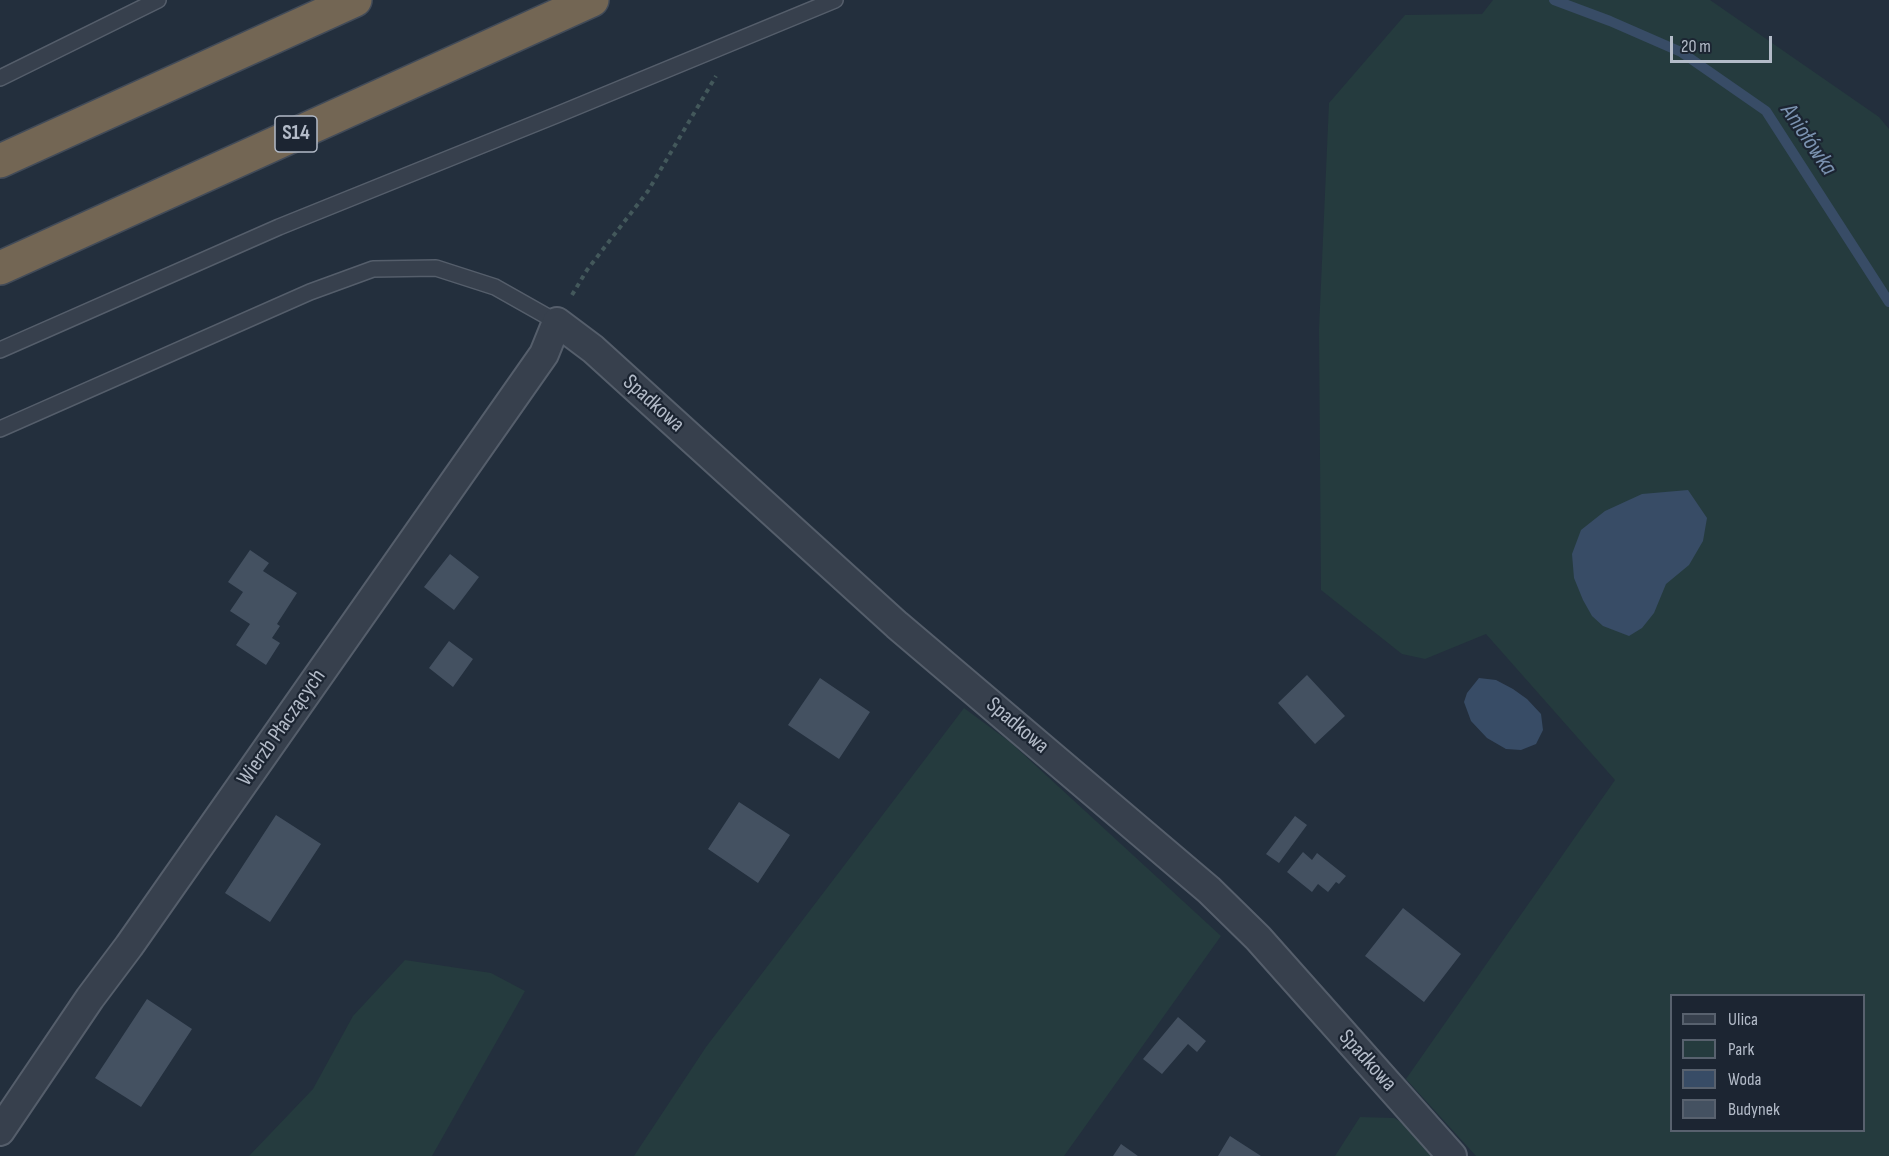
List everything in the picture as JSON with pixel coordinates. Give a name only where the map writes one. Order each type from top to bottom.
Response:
[{"type":"highway","points":[[0,161],[355,0]]},
{"type":"highway","name":"S14","points":[[0,268],[592,0]]},
{"type":"street","name":"Wierzb Płaczących","points":[[0,1131],[90,998],[129,946],[544,354],[557,322]]},
{"type":"street","name":"Spadkowa","points":[[557,322],[593,348],[897,625],[1209,890],[1264,946],[1452,1156]]},
{"type":"lane","points":[[0,78],[158,0]]},
{"type":"lane","points":[[0,350],[279,227],[835,0]]},
{"type":"lane","points":[[0,429],[310,292],[373,269],[436,268],[495,287],[557,322]]},
{"type":"path","points":[[557,322],[587,270],[648,191],[738,40]]},
{"type":"green space","points":[[1493,0],[1710,0],[1879,117],[1889,129],[1889,1156],[1476,1156],[1406,1079],[1615,780],[1486,634],[1425,659],[1402,654],[1321,590],[1319,329],[1329,103],[1405,15],[1482,14]]},
{"type":"green space","points":[[964,708],[1010,742],[1221,936],[1064,1156],[634,1156],[706,1047]]},
{"type":"green space","points":[[405,960],[491,973],[525,991],[432,1156],[249,1156],[313,1089],[353,1016]]},
{"type":"green space","points":[[1360,1117],[1394,1118],[1414,1129],[1440,1156],[1335,1156]]},
{"type":"water","points":[[1688,490],[1707,518],[1703,541],[1689,565],[1666,584],[1654,613],[1642,628],[1629,636],[1603,626],[1592,616],[1574,578],[1572,554],[1581,530],[1605,511],[1642,494]]},
{"type":"water","points":[[1479,678],[1496,680],[1513,689],[1527,699],[1541,714],[1543,730],[1536,744],[1521,750],[1506,749],[1487,738],[1471,721],[1464,702],[1467,693]]},
{"type":"building","points":[[250,550],[269,563],[263,571],[297,593],[277,624],[280,626],[272,638],[280,643],[266,665],[236,645],[250,624],[230,611],[243,592],[228,582]]},
{"type":"building","points":[[450,554],[479,577],[454,610],[424,587]]},
{"type":"building","points":[[449,641],[473,659],[453,687],[429,668]]},
{"type":"building","points":[[1307,675],[1345,716],[1315,744],[1278,703]]},
{"type":"building","points":[[820,678],[870,712],[839,759],[788,725]]},
{"type":"building","points":[[739,802],[790,835],[758,883],[708,849]]},
{"type":"building","points":[[276,815],[321,844],[270,922],[225,893]]},
{"type":"building","points":[[1295,816],[1307,825],[1279,863],[1266,854]]},
{"type":"building","points":[[1303,852],[1312,860],[1317,853],[1346,876],[1339,884],[1336,882],[1328,892],[1318,884],[1312,892],[1287,872]]},
{"type":"building","points":[[1403,908],[1461,954],[1424,1002],[1365,956]]},
{"type":"building","points":[[147,999],[192,1029],[141,1107],[95,1078]]},
{"type":"building","points":[[1178,1017],[1206,1041],[1197,1052],[1188,1044],[1162,1074],[1143,1059]]},
{"type":"building","points":[[1230,1136],[1261,1156],[1218,1156]]},
{"type":"building","points":[[1121,1144],[1138,1156],[1113,1156]]},
{"type":"waterway","name":"Aniołówka","points":[[1554,0],[1681,52],[1766,111],[1889,302]]}]
